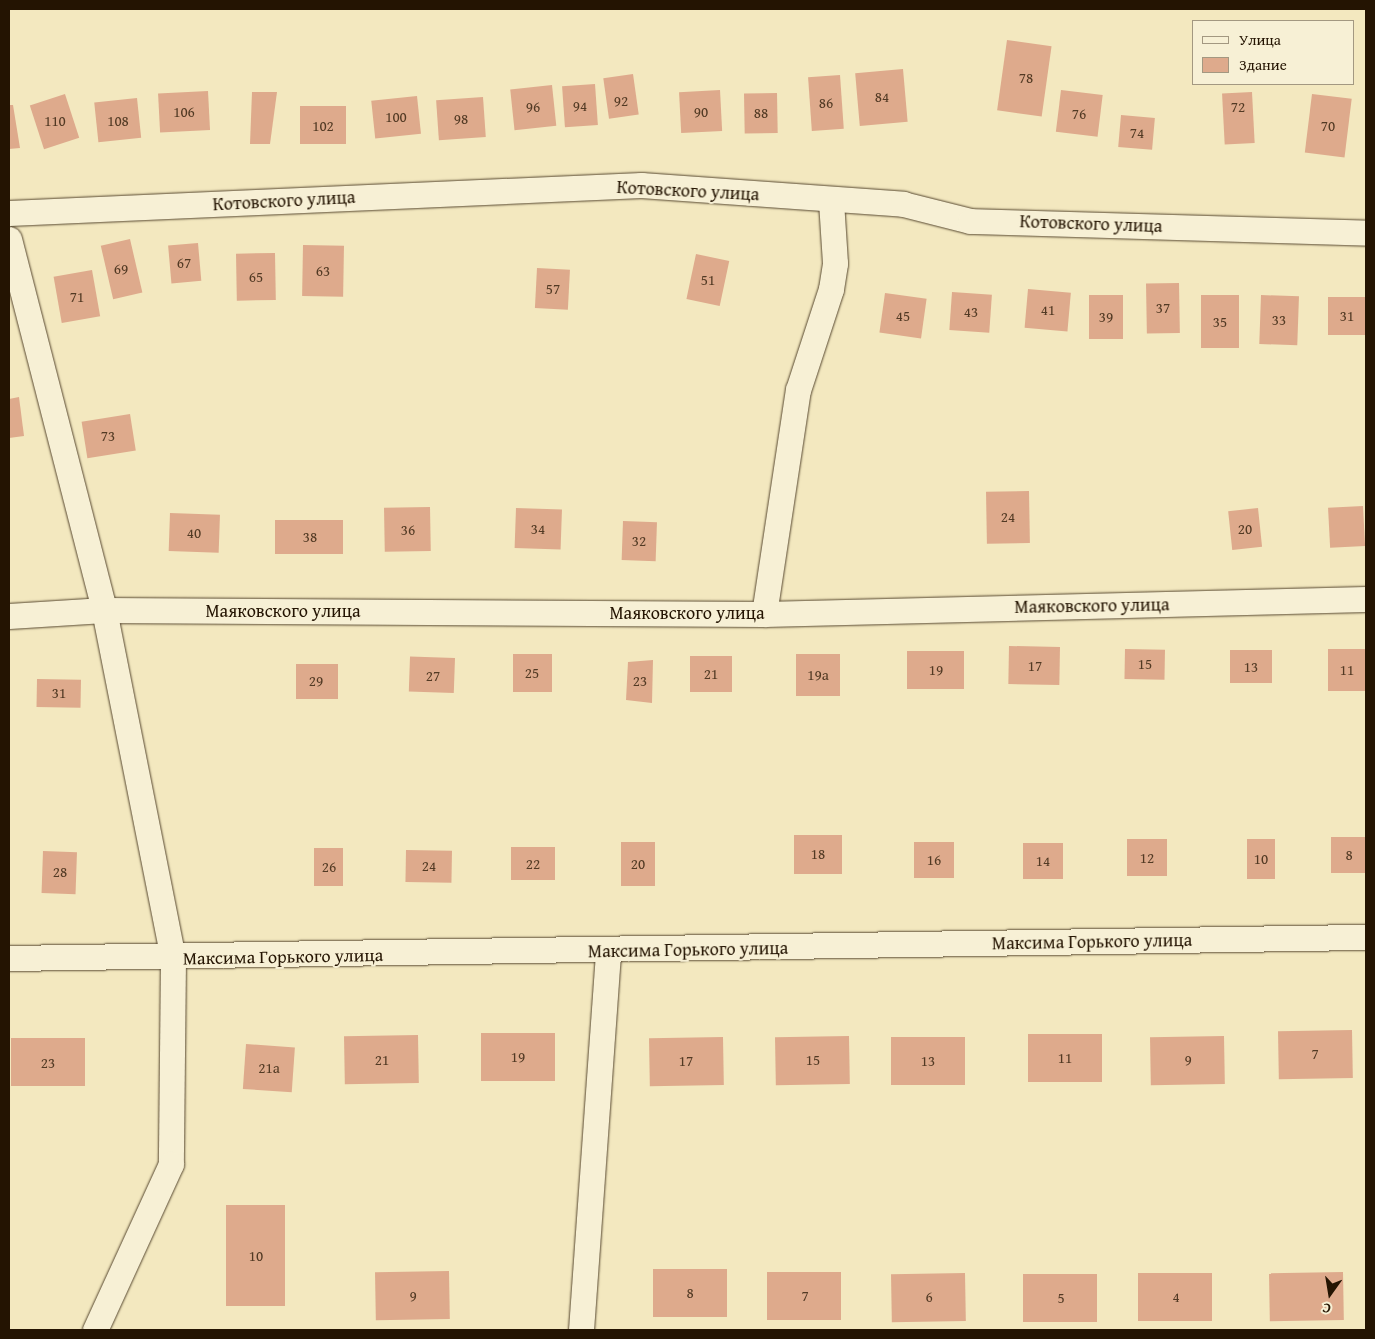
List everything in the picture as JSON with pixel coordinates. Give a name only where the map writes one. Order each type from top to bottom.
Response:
[{"type":"street","name":"Котовского улица","points":[[9,213],[641,185],[831,201],[903,204],[970,220],[1366,233]]},
{"type":"street","points":[[764,614],[798,390],[831,289],[835,263],[831,201]]},
{"type":"street","points":[[9,239],[104,610],[174,959],[172,1164],[95,1330]]},
{"type":"street","name":"Маяковского улица","points":[[9,616],[104,610],[764,614],[1366,599]]},
{"type":"street","name":"Максима Горького улица","points":[[9,958],[174,959],[1366,937]]},
{"type":"street","points":[[581,1330],[608,951]]},
{"type":"building","points":[[1007,40],[1052,46],[1042,117],[997,110]]},
{"type":"building","points":[[903,69],[908,122],[860,126],[855,73]]},
{"type":"building","points":[[633,74],[639,115],[609,119],[603,78]]},
{"type":"building","points":[[840,75],[844,129],[812,131],[808,77]]},
{"type":"building","points":[[595,84],[598,125],[565,127],[562,86]]},
{"type":"building","points":[[552,85],[556,126],[515,130],[510,89]]},
{"type":"building","points":[[720,90],[722,131],[681,133],[679,92]]},
{"type":"building","points":[[1061,90],[1103,95],[1098,137],[1056,132]]},
{"type":"building","points":[[208,91],[210,130],[160,133],[158,94]]},
{"type":"building","points":[[252,92],[277,92],[270,144],[250,144]]},
{"type":"building","points":[[1252,92],[1255,143],[1225,145],[1222,94]]},
{"type":"building","points":[[777,93],[778,133],[745,134],[744,94]]},
{"type":"building","points":[[65,94],[79,138],[44,149],[30,105]]},
{"type":"building","points":[[1312,94],[1352,99],[1345,157],[1305,153]]},
{"type":"building","points":[[417,96],[421,134],[375,139],[371,101]]},
{"type":"building","points":[[483,97],[486,137],[439,140],[436,100]]},
{"type":"building","points":[[137,98],[141,138],[98,142],[94,102]]},
{"type":"building","points":[[9,105],[13,105],[20,148],[9,149]]},
{"type":"building","points":[[300,106],[346,106],[346,144],[300,144]]},
{"type":"building","points":[[1121,115],[1155,118],[1152,150],[1118,147]]},
{"type":"building","points":[[130,239],[142,293],[113,299],[101,246]]},
{"type":"building","points":[[198,243],[201,281],[171,283],[168,246]]},
{"type":"building","points":[[303,245],[344,246],[343,297],[302,296]]},
{"type":"building","points":[[275,253],[276,300],[237,301],[236,254]]},
{"type":"building","points":[[696,254],[729,261],[720,306],[686,299]]},
{"type":"building","points":[[537,268],[570,270],[568,310],[535,308]]},
{"type":"building","points":[[92,270],[100,316],[62,323],[54,277]]},
{"type":"building","points":[[1179,283],[1180,333],[1147,334],[1146,284]]},
{"type":"building","points":[[1028,289],[1071,293],[1067,332],[1025,328]]},
{"type":"building","points":[[952,292],[992,295],[989,333],[949,330]]},
{"type":"building","points":[[885,293],[927,299],[921,338],[879,333]]},
{"type":"building","points":[[1089,295],[1123,295],[1123,339],[1089,339]]},
{"type":"building","points":[[1201,295],[1239,295],[1239,348],[1201,348]]},
{"type":"building","points":[[1261,295],[1299,296],[1297,345],[1259,344]]},
{"type":"building","points":[[1328,297],[1366,297],[1366,335],[1328,335]]},
{"type":"building","points":[[19,397],[24,436],[9,438],[9,399]]},
{"type":"building","points":[[130,414],[136,451],[87,458],[82,422]]},
{"type":"building","points":[[1029,491],[1030,543],[987,544],[986,492]]},
{"type":"building","points":[[1363,506],[1365,546],[1330,548],[1328,508]]},
{"type":"building","points":[[430,507],[431,551],[385,552],[384,508]]},
{"type":"building","points":[[516,508],[562,510],[561,550],[515,548]]},
{"type":"building","points":[[1258,508],[1262,547],[1232,550],[1228,511]]},
{"type":"building","points":[[170,513],[220,515],[219,553],[169,551]]},
{"type":"building","points":[[275,520],[343,520],[343,554],[275,554]]},
{"type":"building","points":[[623,521],[657,522],[656,561],[622,560]]},
{"type":"building","points":[[1009,646],[1060,647],[1059,685],[1008,684]]},
{"type":"building","points":[[1125,649],[1165,650],[1164,680],[1124,679]]},
{"type":"building","points":[[1328,649],[1366,649],[1366,691],[1328,691]]},
{"type":"building","points":[[1230,650],[1272,650],[1272,683],[1230,683]]},
{"type":"building","points":[[907,651],[964,651],[964,689],[907,689]]},
{"type":"building","points":[[513,654],[552,654],[552,692],[513,692]]},
{"type":"building","points":[[796,654],[840,654],[840,696],[796,696]]},
{"type":"building","points":[[410,656],[455,658],[454,693],[409,691]]},
{"type":"building","points":[[690,656],[732,656],[732,692],[690,692]]},
{"type":"building","points":[[653,660],[652,703],[626,700],[628,662]]},
{"type":"building","points":[[296,664],[338,664],[338,699],[296,699]]},
{"type":"building","points":[[37,679],[81,680],[81,708],[37,707]]},
{"type":"building","points":[[794,835],[842,835],[842,874],[794,874]]},
{"type":"building","points":[[1331,837],[1366,837],[1366,873],[1331,873]]},
{"type":"building","points":[[1127,839],[1167,839],[1167,876],[1127,876]]},
{"type":"building","points":[[1247,839],[1275,839],[1275,879],[1247,879]]},
{"type":"building","points":[[621,842],[655,842],[655,886],[621,886]]},
{"type":"building","points":[[914,842],[954,842],[954,878],[914,878]]},
{"type":"building","points":[[1023,843],[1063,843],[1063,879],[1023,879]]},
{"type":"building","points":[[511,847],[555,847],[555,880],[511,880]]},
{"type":"building","points":[[314,848],[343,848],[343,886],[314,886]]},
{"type":"building","points":[[406,850],[452,851],[451,883],[405,882]]},
{"type":"building","points":[[43,851],[77,852],[76,894],[42,893]]},
{"type":"building","points":[[1352,1030],[1353,1078],[1279,1079],[1278,1031]]},
{"type":"building","points":[[481,1033],[555,1033],[555,1081],[481,1081]]},
{"type":"building","points":[[1028,1034],[1102,1034],[1102,1082],[1028,1082]]},
{"type":"building","points":[[418,1035],[419,1083],[345,1084],[344,1036]]},
{"type":"building","points":[[849,1036],[850,1084],[776,1085],[775,1037]]},
{"type":"building","points":[[1224,1036],[1225,1084],[1151,1085],[1150,1037]]},
{"type":"building","points":[[723,1037],[724,1085],[650,1086],[649,1038]]},
{"type":"building","points":[[891,1037],[965,1037],[965,1085],[891,1085]]},
{"type":"building","points":[[11,1038],[85,1038],[85,1086],[11,1086]]},
{"type":"building","points":[[246,1044],[295,1047],[292,1092],[243,1089]]},
{"type":"building","points":[[226,1205],[285,1205],[285,1306],[226,1306]]},
{"type":"building","points":[[653,1269],[727,1269],[727,1317],[653,1317]]},
{"type":"building","points":[[449,1271],[450,1319],[376,1320],[375,1272]]},
{"type":"building","points":[[767,1272],[841,1272],[841,1320],[767,1320]]},
{"type":"building","points":[[1343,1272],[1344,1320],[1270,1321],[1269,1273]]},
{"type":"building","points":[[965,1273],[966,1321],[892,1322],[891,1274]]},
{"type":"building","points":[[1138,1273],[1212,1273],[1212,1321],[1138,1321]]},
{"type":"building","points":[[1023,1274],[1097,1274],[1097,1322],[1023,1322]]}]
